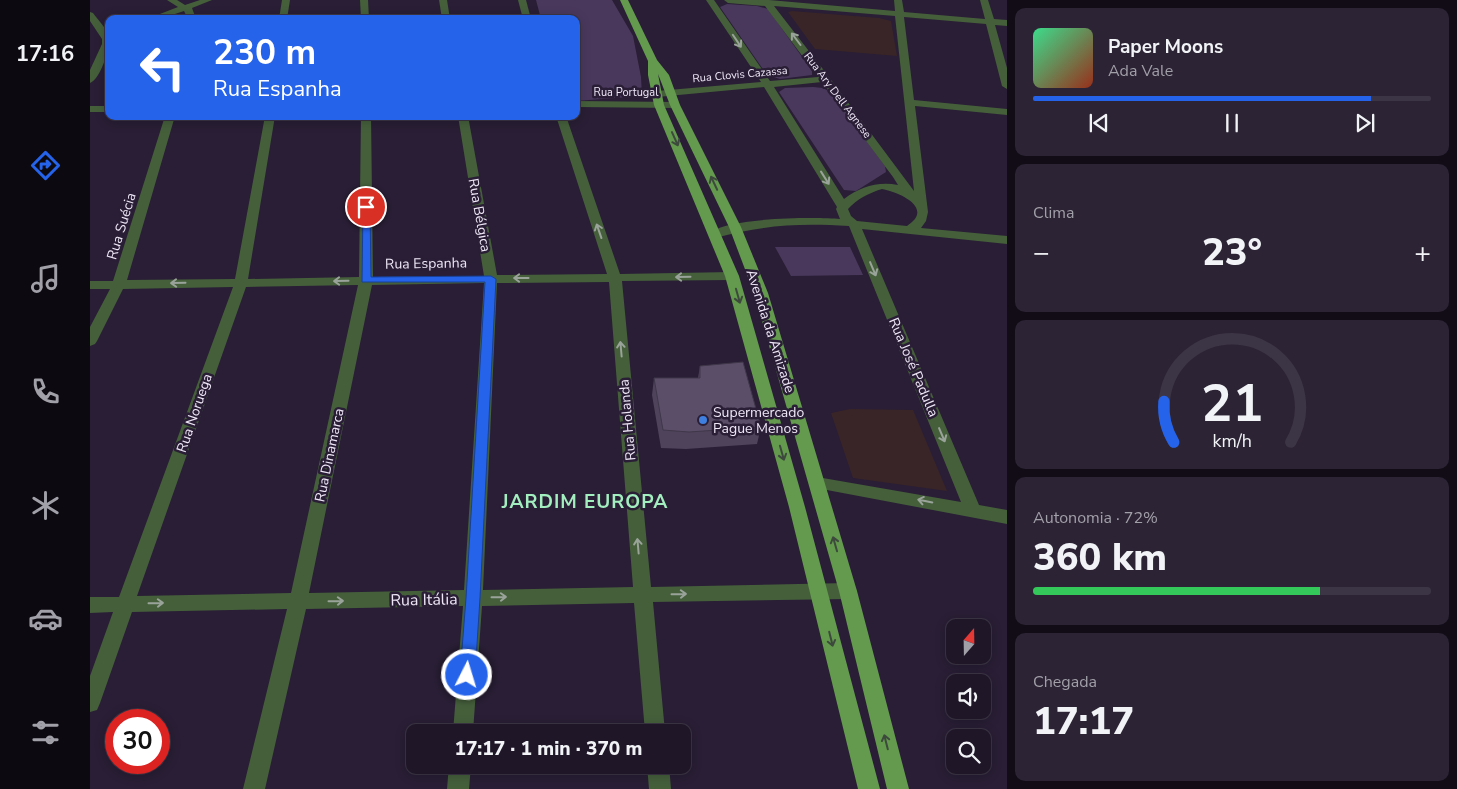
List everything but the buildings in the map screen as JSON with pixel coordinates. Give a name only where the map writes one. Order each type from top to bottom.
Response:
[{"type":"main road","name":"Avenida da Amizade","points":[[624,0],[653,61],[664,75],[675,105],[735,227],[761,293],[848,591],[898,789]]},
{"type":"main road","name":"Avenida da Amizade","points":[[653,61],[653,75],[658,100],[732,276],[819,592],[869,789]]},
{"type":"main road","points":[[732,276],[746,278],[761,293]]},
{"type":"street","points":[[171,0],[190,11],[191,15]]},
{"type":"street","points":[[163,15],[213,0]]},
{"type":"street","points":[[284,15],[286,0]]},
{"type":"street","points":[[364,0],[365,15]]},
{"type":"street","points":[[443,0],[445,15]]},
{"type":"street","points":[[522,0],[526,15]]},
{"type":"street","points":[[710,0],[767,84],[842,208]]},
{"type":"street","points":[[728,0],[767,1],[791,5],[816,3],[900,14],[1007,23]]},
{"type":"street","points":[[898,0],[923,217],[920,223],[910,230]]},
{"type":"street","points":[[984,0],[1007,86]]},
{"type":"street","name":"Rua Ary Dell Agnese","points":[[767,1],[908,192]]},
{"type":"street","points":[[776,13],[791,5]]},
{"type":"street","points":[[90,15],[103,35]]},
{"type":"street","points":[[90,80],[105,48]]},
{"type":"street","name":"Rua Clovis Cazassa","points":[[658,100],[671,93],[826,79]]},
{"type":"street","name":"Rua Portugal","points":[[580,104],[658,100],[675,105]]},
{"type":"street","points":[[911,103],[1007,112]]},
{"type":"street","points":[[90,109],[105,109]]},
{"type":"street","name":"Rua Suécia","points":[[90,341],[119,284],[169,120]]},
{"type":"street","name":"Rua Noruega","points":[[90,703],[241,282],[269,120]]},
{"type":"street","name":"Rua Dinamarca","points":[[254,789],[298,602],[366,280],[366,120]]},
{"type":"street","name":"Rua Bélgica","points":[[463,724],[473,598],[491,279],[464,120]]},
{"type":"street","name":"Rua Holanda","points":[[561,120],[615,278],[654,724]]},
{"type":"street","points":[[812,219],[842,208],[869,190],[882,186],[918,164]]},
{"type":"street","points":[[882,186],[908,192],[921,204]]},
{"type":"street","name":"Rua José Padulla","points":[[842,208],[844,215],[852,223],[973,510]]},
{"type":"street","points":[[923,217],[938,228],[955,234]]},
{"type":"street","points":[[715,234],[735,227],[812,219],[1007,240]]},
{"type":"street","name":"Rua Espanha","points":[[90,285],[732,276]]},
{"type":"street","points":[[817,483],[1007,517]]},
{"type":"street","name":"Rua Itália","points":[[90,605],[848,591]]},
{"type":"street","points":[[458,789],[459,774]]},
{"type":"street","points":[[659,774],[660,789]]},
{"type":"shaded area","points":[[536,0],[612,0],[633,36],[641,77],[642,96],[580,101],[580,15],[540,15]]},
{"type":"shaded area","points":[[727,4],[757,6],[768,9],[812,71],[812,75],[780,79],[767,75],[720,7]]},
{"type":"shaded area","points":[[788,12],[879,18],[891,21],[897,56],[815,49]]},
{"type":"shaded area","points":[[785,88],[823,88],[830,92],[885,166],[886,172],[856,191],[844,190],[779,92]]},
{"type":"shaded area","points":[[775,247],[850,247],[863,275],[791,276]]},
{"type":"shaded area","points":[[850,409],[913,410],[947,491],[853,478],[831,413]]},
{"type":"place","name":"Supermercado Pague Menos","points":[[703,420]]},
{"type":"district","name":"JARDIM EUROPA","points":[[585,501]]},
{"type":"route","points":[[366,207],[366,280],[491,279],[467,675]]}]
